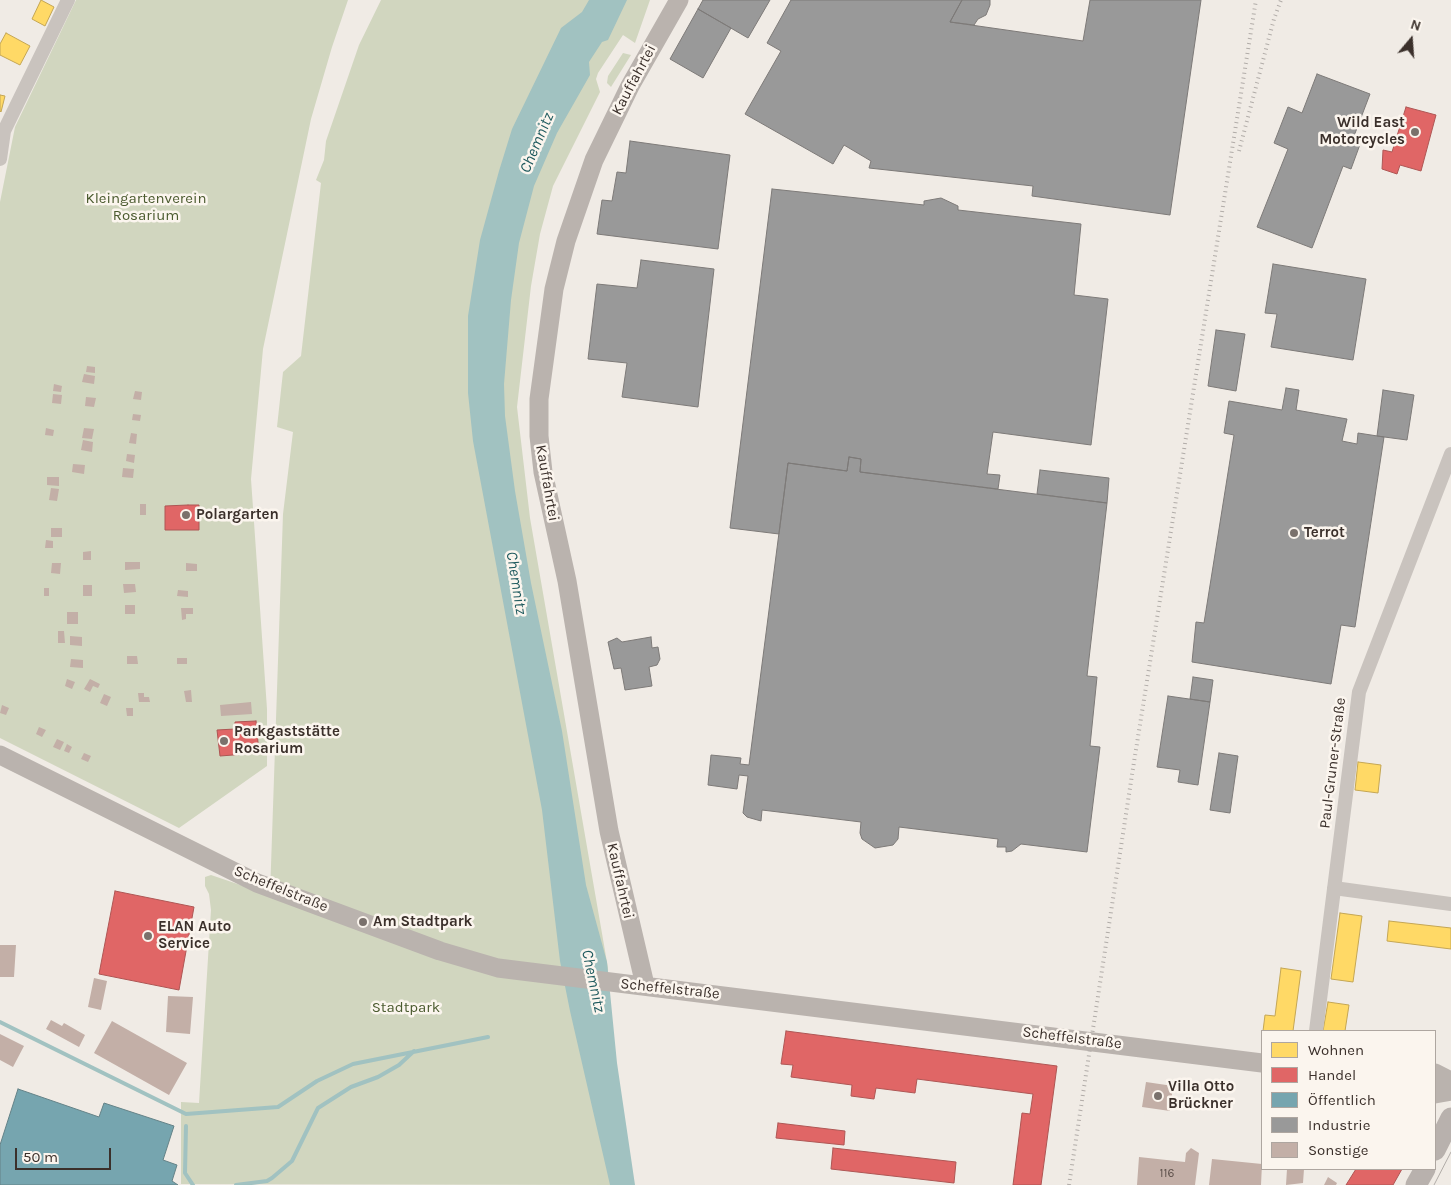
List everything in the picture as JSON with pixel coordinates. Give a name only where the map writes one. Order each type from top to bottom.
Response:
[{"type":"main road","name":"Kauffahrtei","points":[[645,985],[609,831],[567,581],[543,472],[539,436],[539,400],[554,289],[566,241],[578,205],[594,160],[626,95],[679,0]]},
{"type":"main road","name":"Scheffelstraße","points":[[0,755],[257,883],[440,951],[498,968],[550,976],[645,985],[1261,1063]]},
{"type":"main road","points":[[1436,1074],[1451,1081]]},
{"type":"main road","points":[[1436,1094],[1451,1091]]},
{"type":"main road","points":[[1436,1148],[1451,1118]]},
{"type":"main road","points":[[1416,1185],[1424,1170]]},
{"type":"street","points":[[0,158],[2,131],[68,0]]},
{"type":"street","name":"Paul-Gruner-Straße","points":[[1316,1030],[1358,692],[1451,454]]},
{"type":"street","points":[[1334,888],[1451,904]]},
{"type":"green space","name":"Kleingartenverein Rosarium","points":[[76,0],[348,0],[311,119],[263,349],[251,479],[267,709],[267,766],[179,828],[0,738],[0,202],[15,127]]},
{"type":"green space","name":"Stadtpark","points":[[381,0],[650,0],[635,43],[623,35],[598,73],[596,79],[600,92],[553,186],[540,234],[531,286],[517,407],[530,518],[608,968],[612,1185],[181,1184],[181,1102],[199,1103],[211,910],[209,894],[205,886],[205,877],[211,875],[270,895],[283,514],[293,432],[277,427],[283,372],[301,356],[321,183],[316,180],[324,160],[326,141],[359,45]]},
{"type":"green space","points":[[623,53],[631,55],[611,87],[607,83],[608,76]]},
{"type":"water","name":"Chemnitz","points":[[589,0],[627,0],[608,40],[602,42],[589,62],[590,75],[557,133],[534,186],[519,243],[511,300],[504,384],[505,416],[515,491],[531,583],[562,731],[586,885],[607,962],[617,1063],[635,1185],[610,1185],[570,1011],[560,961],[542,810],[473,441],[468,393],[468,316],[480,240],[499,171],[512,129],[561,28],[582,12]]},
{"type":"building: Wohnen","points":[[41,0],[54,7],[45,26],[32,19]]},
{"type":"building: Wohnen","points":[[6,33],[30,46],[20,65],[0,55],[0,44]]},
{"type":"building: Wohnen","points":[[0,95],[5,96],[1,112],[0,111]]},
{"type":"building: Wohnen","points":[[1358,762],[1381,765],[1378,793],[1355,790]]},
{"type":"building: Wohnen","points":[[1340,913],[1362,916],[1353,982],[1331,979]]},
{"type":"building: Wohnen","points":[[1389,921],[1451,928],[1451,949],[1387,941]]},
{"type":"building: Wohnen","points":[[1281,968],[1301,971],[1293,1030],[1263,1030],[1265,1015],[1275,1016]]},
{"type":"building: Wohnen","points":[[1328,1002],[1349,1005],[1345,1030],[1323,1030]]},
{"type":"building: Handel","name":"Wild East Motorcycles","points":[[1406,107],[1436,115],[1421,171],[1400,165],[1397,174],[1382,169],[1383,150],[1392,152]]},
{"type":"building: Handel","points":[[199,505],[199,530],[165,530],[165,506]]},
{"type":"building: Handel","points":[[256,721],[259,753],[220,756],[217,730],[235,729],[235,722]]},
{"type":"building: Handel","points":[[115,891],[194,907],[179,990],[99,974]]},
{"type":"building: Handel","points":[[786,1031],[1057,1066],[1041,1185],[1013,1185],[1022,1113],[1030,1114],[1033,1094],[917,1079],[915,1093],[876,1088],[874,1099],[851,1096],[852,1085],[791,1077],[793,1065],[781,1064]]},
{"type":"building: Handel","points":[[778,1123],[845,1131],[844,1145],[776,1138]]},
{"type":"building: Handel","points":[[833,1148],[956,1162],[954,1183],[831,1169]]},
{"type":"building: Handel","points":[[1355,1170],[1401,1170],[1393,1185],[1346,1185]]},
{"type":"building: Öffentlich","points":[[18,1089],[99,1117],[104,1103],[174,1126],[163,1160],[177,1165],[172,1181],[178,1185],[0,1185],[0,1145]]},
{"type":"building: Industrie","points":[[703,0],[770,0],[748,38],[698,9]]},
{"type":"building: Industrie","points":[[791,0],[962,0],[950,22],[1083,41],[1090,0],[1201,0],[1170,215],[1032,196],[1033,186],[869,168],[871,161],[844,145],[833,164],[745,114],[781,51],[767,43]]},
{"type":"building: Industrie","points":[[962,0],[990,0],[990,5],[986,15],[978,19],[974,25],[950,22]]},
{"type":"building: Industrie","points":[[698,9],[731,28],[703,78],[670,59]]},
{"type":"building: Industrie","points":[[1317,74],[1370,94],[1354,136],[1362,139],[1351,169],[1343,166],[1312,248],[1257,227],[1288,149],[1274,143],[1288,107],[1302,113]]},
{"type":"building: Industrie","points":[[630,141],[730,155],[718,249],[597,234],[602,200],[612,201],[617,172],[626,173]]},
{"type":"building: Industrie","points":[[772,189],[924,205],[924,201],[941,198],[958,206],[958,210],[1081,224],[1074,295],[1108,299],[1091,445],[993,432],[987,474],[1000,475],[998,489],[860,472],[861,459],[849,457],[847,471],[788,463],[779,534],[730,528]]},
{"type":"building: Industrie","points":[[641,260],[714,269],[698,407],[622,397],[627,363],[588,359],[597,284],[637,288]]},
{"type":"building: Industrie","points":[[1273,264],[1366,279],[1353,360],[1271,347],[1277,314],[1265,313]]},
{"type":"building: Industrie","points":[[1216,330],[1245,334],[1236,391],[1208,386]]},
{"type":"building: Industrie","name":"Terrot","points":[[1286,388],[1299,390],[1296,410],[1347,419],[1342,441],[1357,444],[1358,433],[1384,437],[1355,627],[1341,625],[1331,684],[1192,662],[1196,622],[1204,623],[1234,435],[1224,433],[1229,401],[1282,410]]},
{"type":"building: Industrie","points":[[1383,390],[1414,395],[1407,440],[1377,436]]},
{"type":"building: Industrie","points":[[849,457],[861,459],[860,472],[1107,503],[1087,676],[1097,677],[1090,746],[1100,747],[1087,852],[1021,844],[1012,851],[1006,852],[1006,847],[997,847],[998,839],[899,827],[898,839],[893,845],[875,848],[862,839],[860,833],[861,822],[762,810],[761,821],[747,817],[743,813],[748,776],[739,775],[737,789],[708,785],[711,755],[741,758],[740,764],[749,765],[788,463],[847,471]]},
{"type":"building: Industrie","points":[[1040,470],[1109,478],[1107,503],[1037,494]]},
{"type":"building: Industrie","points":[[651,637],[652,648],[658,647],[660,659],[657,665],[649,667],[652,686],[625,690],[621,668],[614,669],[608,642],[617,638],[622,642]]},
{"type":"building: Industrie","points":[[1193,677],[1213,680],[1210,702],[1190,699]]},
{"type":"building: Industrie","points":[[1168,696],[1210,702],[1198,785],[1178,782],[1180,770],[1157,767]]},
{"type":"building: Industrie","points":[[1219,753],[1238,756],[1230,813],[1210,810]]},
{"type":"building: Sonstige","points":[[87,366],[95,367],[95,373],[86,372]]},
{"type":"building: Sonstige","points":[[84,374],[95,376],[94,384],[82,382]]},
{"type":"building: Sonstige","points":[[54,384],[62,386],[61,392],[53,391]]},
{"type":"building: Sonstige","points":[[135,391],[142,392],[141,400],[133,399]]},
{"type":"building: Sonstige","points":[[53,394],[62,395],[61,404],[52,403]]},
{"type":"building: Sonstige","points":[[86,397],[96,398],[94,407],[85,406]]},
{"type":"building: Sonstige","points":[[133,414],[141,415],[140,421],[132,420]]},
{"type":"building: Sonstige","points":[[46,428],[54,430],[53,436],[45,435]]},
{"type":"building: Sonstige","points":[[84,428],[94,429],[92,439],[82,438]]},
{"type":"building: Sonstige","points":[[131,433],[137,434],[136,444],[129,443]]},
{"type":"building: Sonstige","points":[[83,440],[93,442],[92,452],[81,450]]},
{"type":"building: Sonstige","points":[[127,454],[135,455],[134,463],[126,461]]},
{"type":"building: Sonstige","points":[[73,464],[85,465],[84,474],[72,472]]},
{"type":"building: Sonstige","points":[[123,468],[134,469],[133,478],[122,477]]},
{"type":"building: Sonstige","points":[[47,477],[59,477],[59,486],[47,485]]},
{"type":"building: Sonstige","points":[[51,488],[59,489],[57,501],[49,500]]},
{"type":"building: Sonstige","points":[[140,504],[146,504],[146,515],[140,515]]},
{"type":"building: Sonstige","points":[[51,528],[62,528],[62,537],[51,537]]},
{"type":"building: Sonstige","points":[[46,540],[53,541],[53,548],[45,548]]},
{"type":"building: Sonstige","points":[[91,551],[91,560],[83,560],[83,552]]},
{"type":"building: Sonstige","points":[[125,562],[140,562],[140,569],[125,570]]},
{"type":"building: Sonstige","points":[[52,563],[61,563],[60,574],[51,573]]},
{"type":"building: Sonstige","points":[[186,563],[197,564],[197,571],[186,571]]},
{"type":"building: Sonstige","points":[[123,584],[135,584],[136,592],[124,593]]},
{"type":"building: Sonstige","points":[[83,585],[92,585],[92,596],[83,596]]},
{"type":"building: Sonstige","points":[[44,588],[49,588],[49,596],[44,596]]},
{"type":"building: Sonstige","points":[[178,590],[188,591],[188,597],[177,596]]},
{"type":"building: Sonstige","points":[[125,605],[135,605],[135,614],[125,614]]},
{"type":"building: Sonstige","points":[[181,608],[193,608],[193,614],[186,614],[186,619],[182,620]]},
{"type":"building: Sonstige","points":[[67,612],[78,612],[78,624],[67,624]]},
{"type":"building: Sonstige","points":[[58,631],[64,631],[65,643],[58,643]]},
{"type":"building: Sonstige","points":[[70,636],[82,637],[82,646],[70,645]]},
{"type":"building: Sonstige","points":[[127,656],[137,656],[138,664],[127,664]]},
{"type":"building: Sonstige","points":[[177,658],[187,658],[187,664],[177,664]]},
{"type":"building: Sonstige","points":[[71,659],[83,660],[83,668],[70,667]]},
{"type":"building: Sonstige","points":[[67,679],[75,682],[72,689],[65,686]]},
{"type":"building: Sonstige","points":[[90,679],[100,684],[98,688],[93,686],[90,692],[84,689]]},
{"type":"building: Sonstige","points":[[191,690],[192,702],[186,702],[184,691]]},
{"type":"building: Sonstige","points":[[138,693],[144,693],[144,697],[149,697],[150,702],[139,702]]},
{"type":"building: Sonstige","points":[[104,694],[111,697],[107,706],[100,703]]},
{"type":"building: Sonstige","points":[[251,702],[252,714],[221,716],[220,705]]},
{"type":"building: Sonstige","points":[[2,705],[9,708],[6,715],[0,713]]},
{"type":"building: Sonstige","points":[[126,708],[133,708],[133,716],[127,716]]},
{"type":"building: Sonstige","points":[[39,727],[46,730],[42,737],[36,734]]},
{"type":"building: Sonstige","points":[[57,739],[64,742],[60,750],[53,747]]},
{"type":"building: Sonstige","points":[[67,744],[72,747],[69,753],[64,751]]},
{"type":"building: Sonstige","points":[[84,753],[91,756],[88,762],[81,759]]},
{"type":"building: Sonstige","points":[[0,945],[16,945],[14,977],[0,977]]},
{"type":"building: Sonstige","points":[[94,978],[107,981],[101,1010],[88,1007]]},
{"type":"building: Sonstige","points":[[168,996],[193,997],[190,1034],[166,1032]]},
{"type":"building: Sonstige","points":[[51,1020],[62,1026],[64,1023],[85,1035],[79,1047],[46,1029]]},
{"type":"building: Sonstige","points":[[112,1021],[187,1063],[169,1095],[94,1053]]},
{"type":"building: Sonstige","points":[[0,1034],[24,1046],[13,1067],[0,1060]]},
{"type":"building: Sonstige","name":"Villa Otto Brückner","points":[[1146,1082],[1173,1086],[1170,1111],[1142,1107]]},
{"type":"building: Sonstige","points":[[1191,1148],[1199,1153],[1195,1185],[1137,1185],[1139,1157],[1185,1162],[1186,1153]]},
{"type":"building: Sonstige","points":[[1212,1159],[1261,1164],[1261,1185],[1209,1185]]},
{"type":"building: Sonstige","points":[[1287,1170],[1304,1170],[1303,1183],[1286,1185]]},
{"type":"building: Sonstige","points":[[1328,1177],[1337,1183],[1336,1185],[1324,1185]]},
{"type":"waterway","points":[[0,1022],[186,1114],[278,1107],[317,1081],[353,1064],[488,1037]]},
{"type":"waterway","points":[[236,1185],[267,1181],[272,1178],[292,1161],[318,1108],[351,1087],[378,1077],[399,1065],[414,1051]]},
{"type":"waterway","points":[[186,1126],[185,1173],[193,1185]]},
{"type":"tram line","points":[[1434,1185],[1451,1152]]},
{"type":"railway","points":[[1069,1185],[1134,762],[1256,0]]},
{"type":"railway","points":[[1239,151],[1274,19],[1281,0]]},
{"type":"place","name":"Wild East Motorcycles","points":[[1415,132]]},
{"type":"place","name":"Polargarten","points":[[186,515]]},
{"type":"place","name":"Terrot","points":[[1294,533]]},
{"type":"place","name":"Parkgaststätte Rosarium","points":[[224,741]]},
{"type":"place","name":"Am Stadtpark","points":[[363,922]]},
{"type":"place","name":"ELAN Auto Service","points":[[148,936]]},
{"type":"place","name":"Villa Otto Brückner","points":[[1158,1096]]}]
